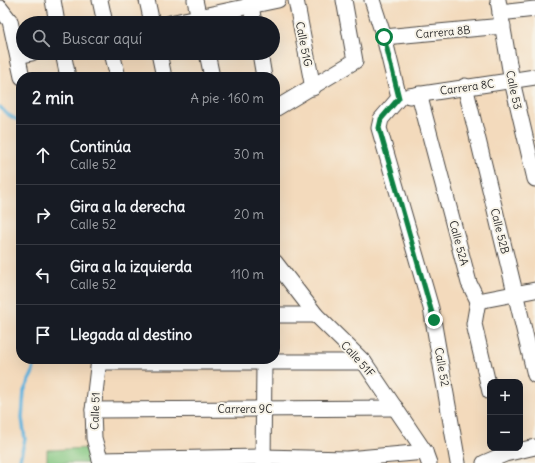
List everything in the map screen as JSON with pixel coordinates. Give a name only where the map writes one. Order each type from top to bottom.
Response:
[{"type":"street","points":[[52,0],[55,16]]},
{"type":"street","points":[[100,0],[103,16]]},
{"type":"street","points":[[147,0],[150,16]]},
{"type":"street","points":[[195,0],[198,16]]},
{"type":"street","points":[[211,16],[250,3],[278,0]]},
{"type":"street","name":"Calle 51G","points":[[296,0],[313,88]]},
{"type":"street","points":[[280,106],[313,88],[355,61],[344,0]]},
{"type":"street","points":[[372,0],[384,37],[399,98]]},
{"type":"street","points":[[250,3],[253,16]]},
{"type":"street","points":[[0,8],[10,21],[16,35]]},
{"type":"street","name":"Carrera 8B","points":[[384,37],[500,13],[535,9]]},
{"type":"street","name":"Calle 53","points":[[500,13],[512,81],[535,179]]},
{"type":"street","points":[[23,72],[24,60]]},
{"type":"street","points":[[64,60],[67,72]]},
{"type":"street","points":[[114,60],[117,72]]},
{"type":"street","points":[[160,60],[163,72]]},
{"type":"street","points":[[208,60],[211,72]]},
{"type":"street","points":[[261,60],[263,72]]},
{"type":"street","name":"Carrera 8C","points":[[399,98],[465,86],[535,78]]},
{"type":"street","name":"Calle 52B","points":[[465,86],[535,375]]},
{"type":"street","name":"Calle 52A","points":[[419,94],[469,283],[478,301]]},
{"type":"street","name":"Calle 52","points":[[399,98],[381,119],[379,128],[431,308],[458,463]]},
{"type":"street","name":"Calle 51F","points":[[280,271],[316,315],[364,362],[396,408],[427,457]]},
{"type":"street","points":[[487,379],[474,324],[478,301],[515,292],[535,290]]},
{"type":"street","points":[[280,315],[316,315]]},
{"type":"street","points":[[280,363],[364,362]]},
{"type":"street","name":"Calle 51","points":[[99,364],[93,410],[94,438],[100,462]]},
{"type":"street","points":[[263,460],[264,364]]},
{"type":"street","name":"Carrera 9C","points":[[93,410],[396,408]]},
{"type":"street","points":[[523,449],[535,447]]},
{"type":"street","points":[[484,463],[504,451]]},
{"type":"street","points":[[100,462],[263,460],[347,461],[427,457]]},
{"type":"green space","points":[[90,448],[91,463],[47,463],[47,450]]},
{"type":"waterway","points":[[0,107],[7,114],[16,119]]},
{"type":"waterway","points":[[19,463],[25,439],[22,418],[24,391],[33,372],[34,364]]},
{"type":"route","points":[[384,37],[399,98],[381,119],[379,128],[434,320]]}]
